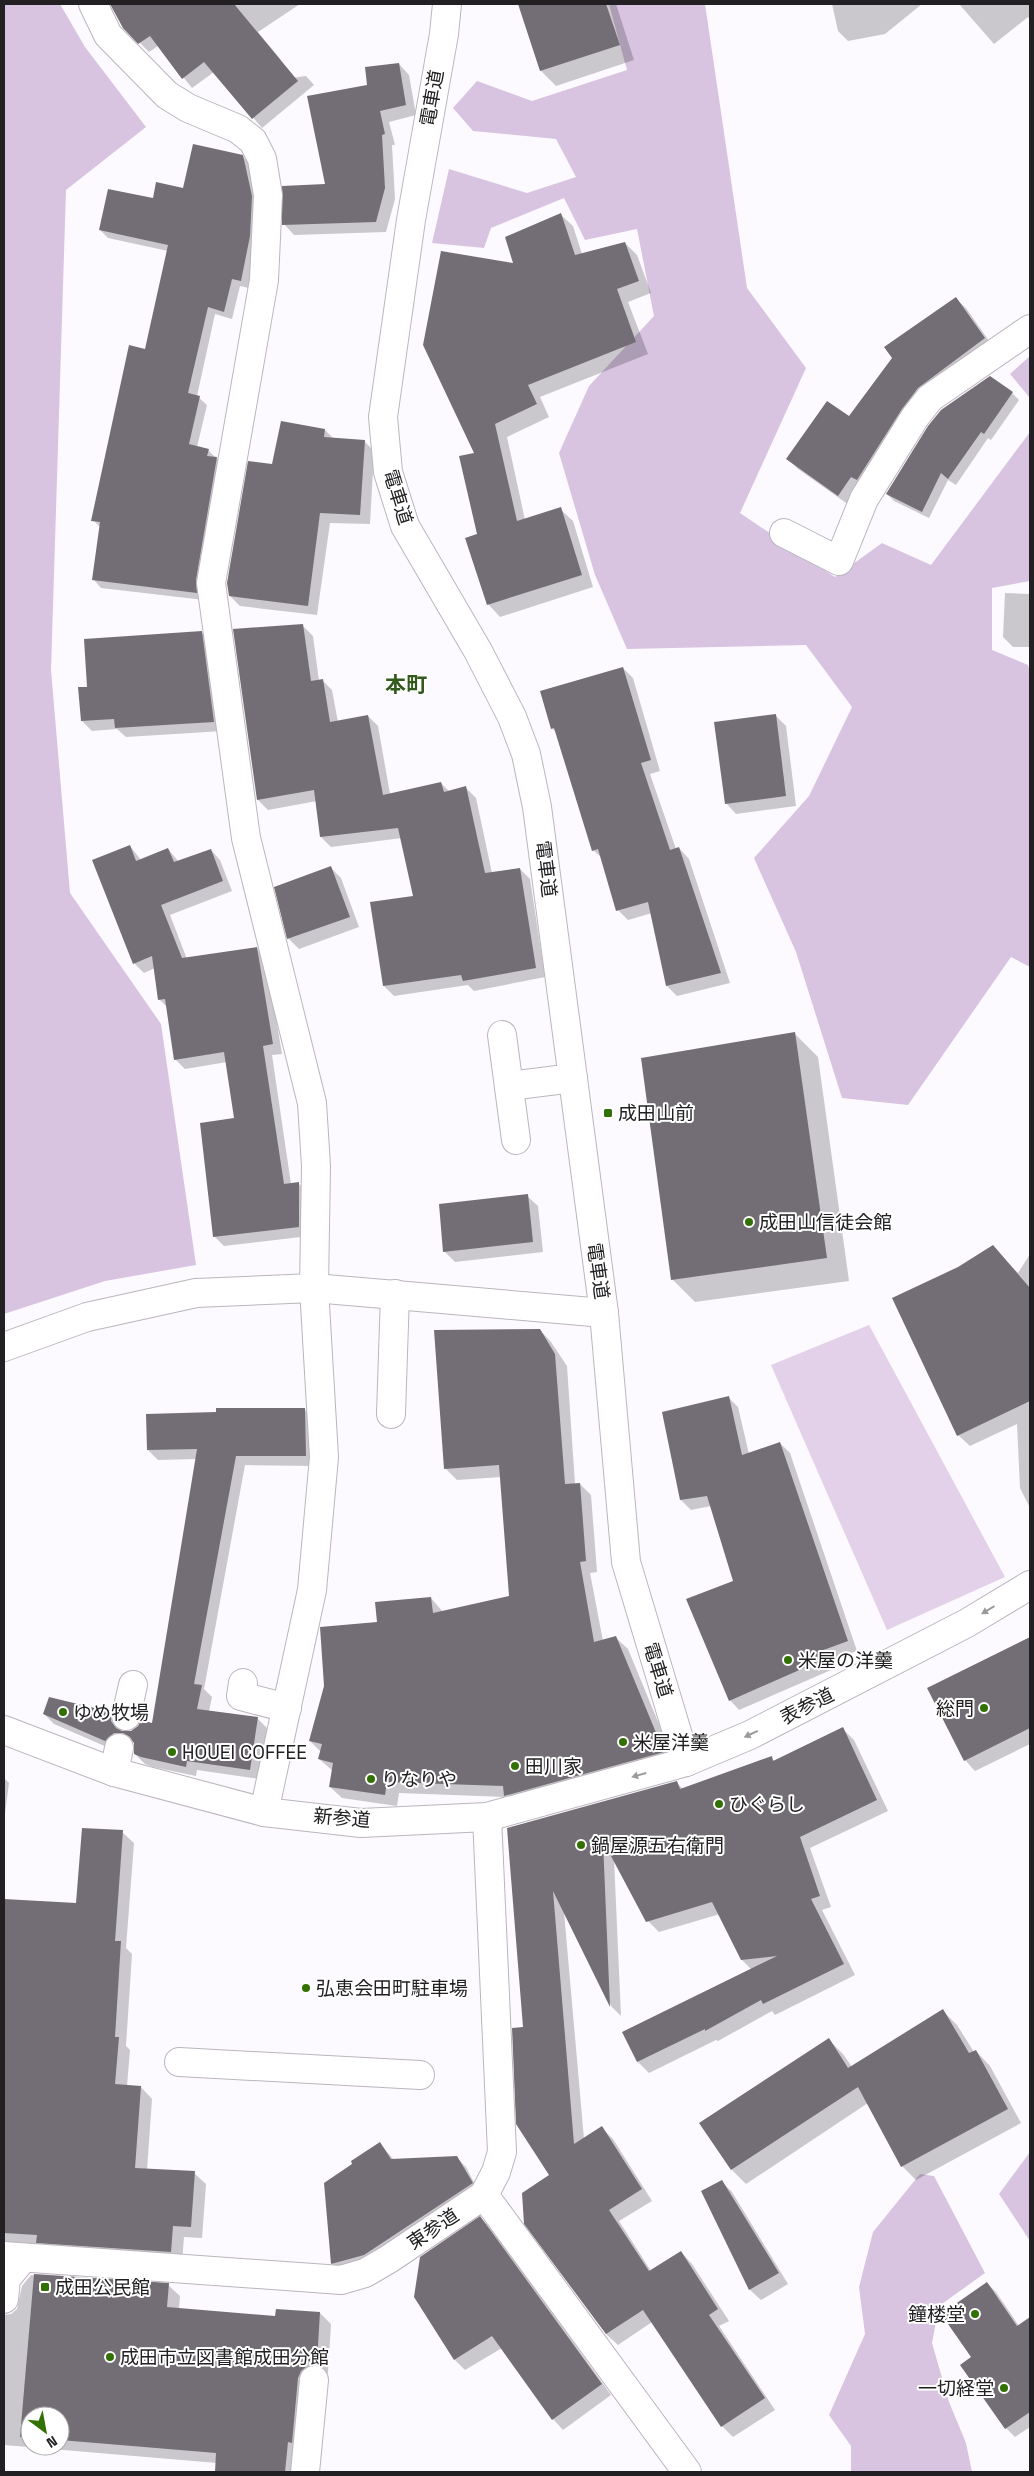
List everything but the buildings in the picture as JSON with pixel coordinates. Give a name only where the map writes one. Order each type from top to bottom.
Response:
[{"type":"street","points":[[93,4],[108,36],[167,96],[188,108],[238,129],[253,141],[262,159],[268,195],[264,280],[211,583],[246,838],[312,1103],[316,1166],[314,1288],[324,1458],[312,1590],[264,1812]]},
{"type":"street","name":"電車道","points":[[447,4],[444,34],[411,220],[382,417],[388,472],[404,526],[478,651],[512,717],[526,754],[538,806],[604,1313],[626,1562],[686,1762]]},
{"type":"street","points":[[784,533],[839,561],[864,500],[915,417],[930,398],[1030,329]]},
{"type":"street","points":[[502,1035],[516,1140]]},
{"type":"street","points":[[508,1086],[572,1078]]},
{"type":"street","points":[[4,1347],[87,1317],[196,1293],[314,1288],[604,1313]]},
{"type":"street","points":[[392,1414],[395,1294]]},
{"type":"street","name":"表参道","points":[[686,1762],[758,1732],[967,1623],[1030,1585]]},
{"type":"street","points":[[243,1683],[241,1696],[287,1708]]},
{"type":"street","points":[[126,1716],[134,1685]]},
{"type":"street","name":"新参道","points":[[4,1730],[117,1760],[264,1812],[361,1823],[487,1817],[686,1762]]},
{"type":"street","name":"東参道","points":[[13,2257],[341,2280],[365,2273],[389,2259],[484,2195],[496,2172],[502,2152],[487,1817]]},
{"type":"street","points":[[179,2062],[420,2075]]},
{"type":"street","points":[[484,2195],[687,2472]]},
{"type":"street","points":[[4,2298],[6,2279],[13,2257]]},
{"type":"street","points":[[305,2472],[314,2380]]},
{"type":"shaded area","points":[[4,4],[60,4],[85,47],[146,127],[66,190],[51,670],[70,893],[161,1024],[196,1265],[105,1281],[4,1314]]},
{"type":"shaded area","points":[[609,4],[705,4],[747,288],[806,368],[740,513],[835,577],[882,543],[931,565],[1030,432],[1030,581],[992,588],[992,650],[1028,665],[1030,672],[1030,967],[1011,957],[908,1105],[842,1098],[796,952],[754,858],[809,796],[852,707],[806,645],[627,649],[595,575],[559,453],[589,386],[654,316],[637,229],[585,240],[564,198],[491,228],[484,248],[432,243],[449,169],[527,193],[576,177],[556,139],[473,131],[453,108],[477,81],[532,101],[627,70]]},
{"type":"shaded area","points":[[1030,356],[1030,398],[1010,374]]},
{"type":"shaded area","points":[[869,1325],[1005,1577],[887,1630],[771,1365]]},
{"type":"shaded area","points":[[1030,2152],[1030,2241],[999,2194]]},
{"type":"shaded area","points":[[920,2174],[934,2176],[985,2273],[939,2306],[932,2343],[949,2402],[966,2443],[972,2472],[851,2472],[851,2446],[829,2415],[865,2334],[859,2287],[873,2232]]},
{"type":"place","name":"成田山前","points":[[608,1113]]},
{"type":"place","name":"成田山信徒会館","points":[[749,1222]]},
{"type":"place","name":"米屋の洋羹","points":[[788,1660]]},
{"type":"place","name":"総門","points":[[984,1708]]},
{"type":"place","name":"ゆめ牧場","points":[[63,1712]]},
{"type":"place","name":"米屋洋羹","points":[[623,1742]]},
{"type":"place","name":"HOUEI COFFEE","points":[[172,1752]]},
{"type":"place","name":"田川家","points":[[515,1766]]},
{"type":"place","name":"りなりや","points":[[371,1779]]},
{"type":"place","name":"ひぐらし","points":[[719,1804]]},
{"type":"place","name":"鍋屋源五右衛門","points":[[581,1845]]},
{"type":"place","name":"弘恵会田町駐車場","points":[[306,1988]]},
{"type":"place","name":"成田公民館","points":[[45,2287]]},
{"type":"place","name":"鐘楼堂","points":[[975,2314]]},
{"type":"place","name":"成田市立図書館成田分館","points":[[110,2357]]},
{"type":"place","name":"一切経堂","points":[[1004,2388]]},
{"type":"district","name":"本町","points":[[406,684]]}]
